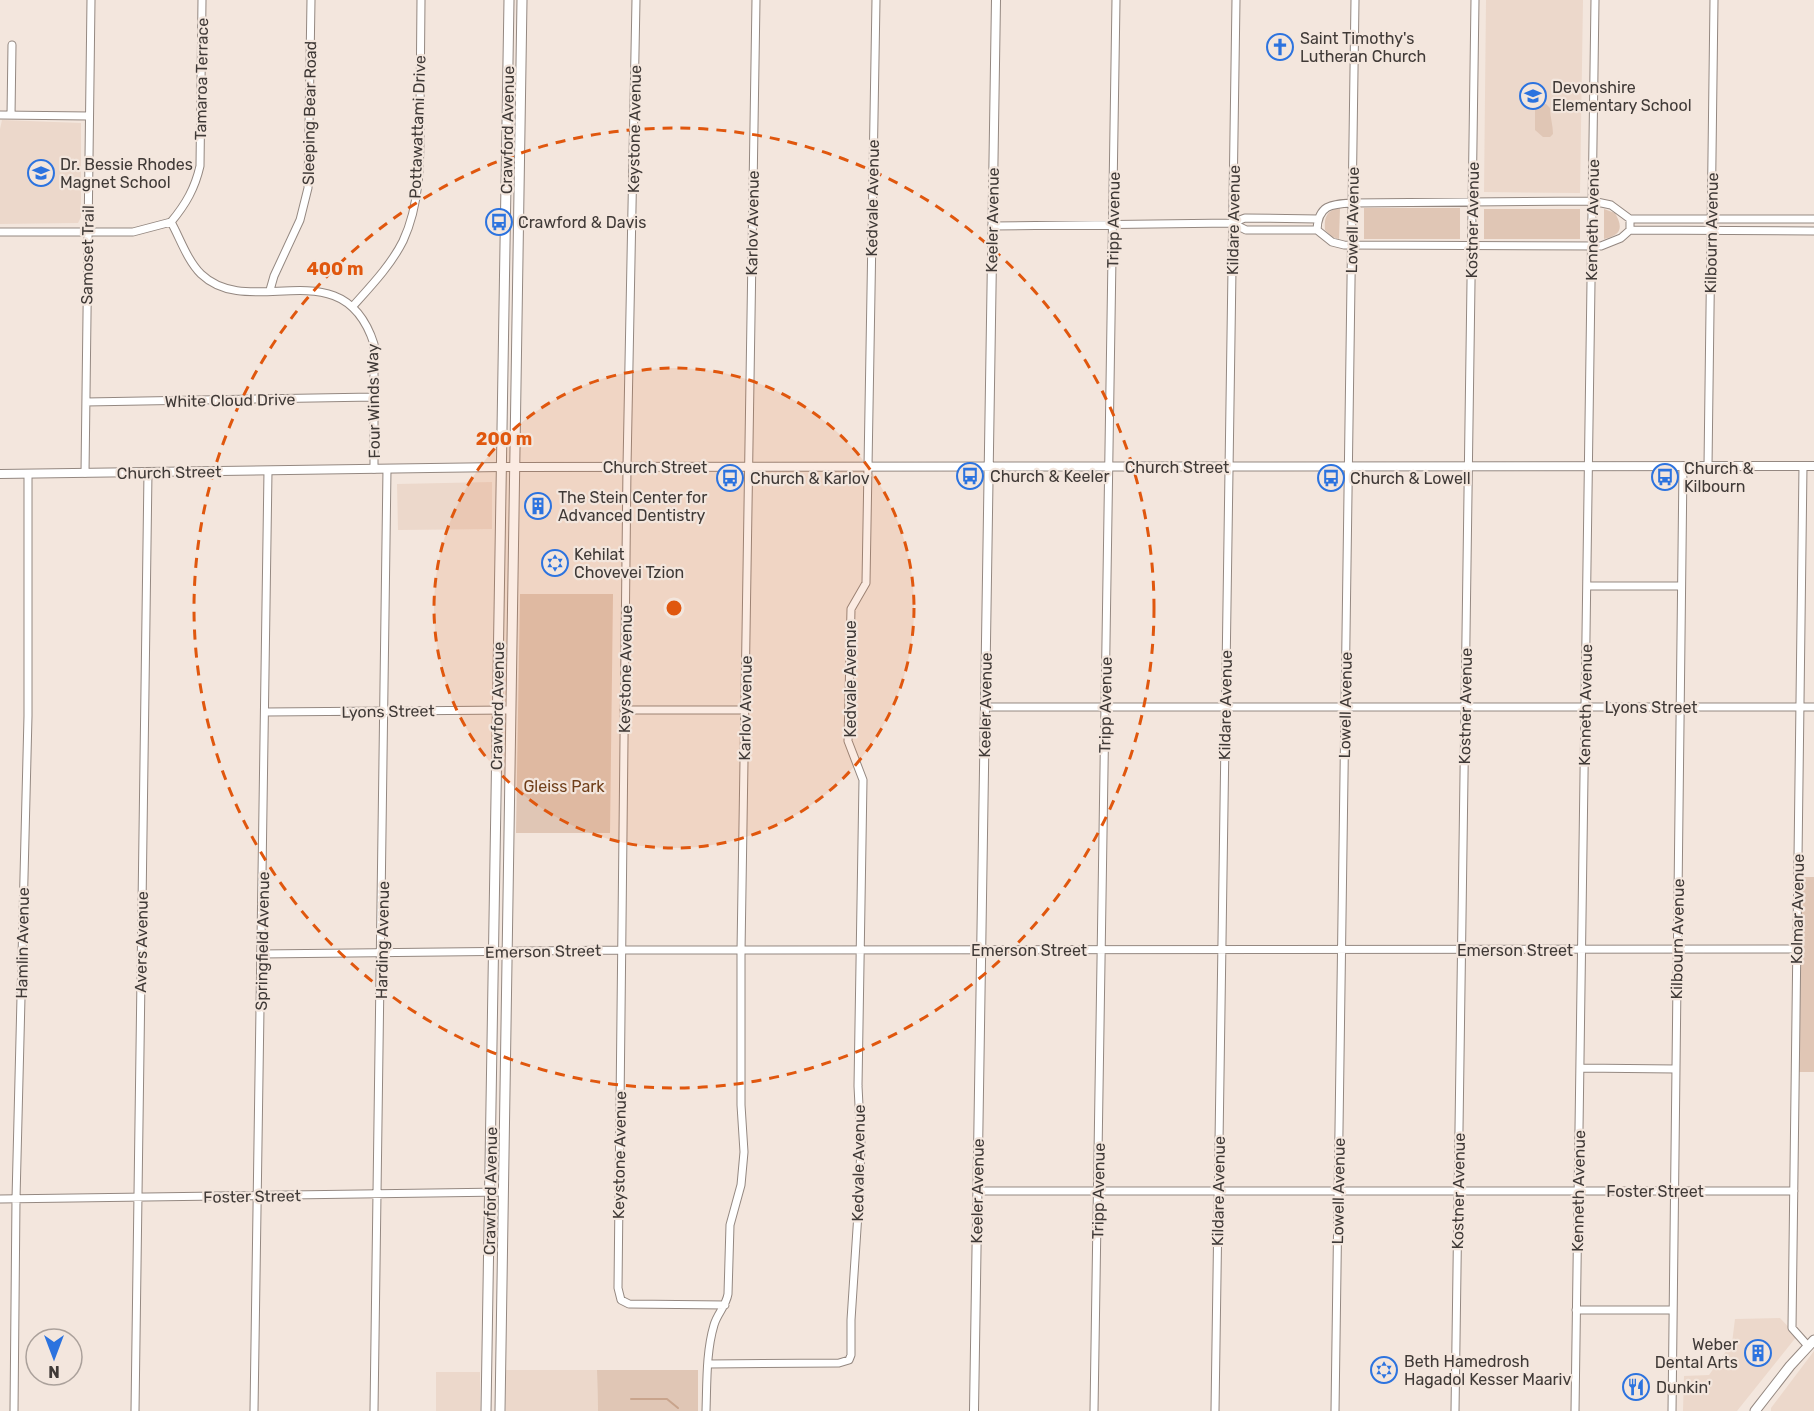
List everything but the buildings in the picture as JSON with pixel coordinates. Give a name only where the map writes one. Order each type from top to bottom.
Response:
[{"type":"main road","name":"Crawford Avenue","points":[[486,1411],[509,0]]},
{"type":"main road","name":"Crawford Avenue","points":[[500,1411],[522,0]]},
{"type":"main road","points":[[1755,1411],[1811,1343]]},
{"type":"street","name":"Samoset Trail","points":[[85,473],[90,0]]},
{"type":"street","name":"Tamaroa Terrace","points":[[171,222],[191,195],[197,182],[200,166],[202,0]]},
{"type":"street","name":"Sleeping Bear Road","points":[[270,290],[274,276],[300,220],[308,188],[311,0]]},
{"type":"street","name":"Pottawattami Drive","points":[[353,306],[389,263],[402,241],[412,215],[418,188],[421,0]]},
{"type":"street","name":"Keystone Avenue","points":[[636,0],[627,467],[618,1288],[621,1300],[625,1303],[725,1305]]},
{"type":"street","name":"Karlov Avenue","points":[[706,1411],[715,1322],[725,1305],[728,1294],[730,1224],[743,1176],[744,1152],[741,1105],[741,951],[756,0]]},
{"type":"street","name":"Kedvale Avenue","points":[[709,1364],[839,1363],[849,1360],[852,1350],[851,1320],[861,1145],[858,1086],[863,780],[848,741],[850,609],[866,583],[876,0]]},
{"type":"street","name":"Keeler Avenue","points":[[974,1411],[996,0]]},
{"type":"street","name":"Tripp Avenue","points":[[1095,1411],[1116,0]]},
{"type":"street","name":"Kildare Avenue","points":[[1215,1411],[1236,0]]},
{"type":"street","name":"Lowell Avenue","points":[[1335,1411],[1355,0]]},
{"type":"street","name":"Kostner Avenue","points":[[1455,1411],[1475,0]]},
{"type":"street","name":"Kenneth Avenue","points":[[1575,1411],[1595,0]]},
{"type":"street","name":"Kilbourn Avenue","points":[[1708,466],[1714,0]]},
{"type":"street","points":[[10,115],[12,45]]},
{"type":"street","points":[[0,115],[89,116]]},
{"type":"street","points":[[1317,230],[1318,219],[1323,211],[1330,206],[1352,202],[1592,201],[1611,205],[1630,219],[1814,219]]},
{"type":"street","points":[[992,226],[1232,223],[1245,218],[1318,219]]},
{"type":"street","points":[[1630,219],[1630,230]]},
{"type":"street","points":[[0,232],[133,232],[171,222],[191,260],[201,273],[228,289],[316,291],[331,295],[353,306]]},
{"type":"street","points":[[1232,223],[1246,230],[1317,230],[1332,242],[1352,246],[1592,246],[1612,243],[1630,230],[1814,231]]},
{"type":"street","points":[[505,225],[518,225]]},
{"type":"street","name":"Four Winds Way","points":[[353,306],[370,330],[374,344],[374,469]]},
{"type":"street","name":"White Cloud Drive","points":[[86,402],[374,397]]},
{"type":"street","name":"Kilbourn Avenue","points":[[1672,1411],[1683,466]]},
{"type":"street","name":"Kolmar Avenue","points":[[1803,466],[1792,1329],[1811,1343]]},
{"type":"street","name":"Church Street","points":[[0,474],[501,467],[1814,466]]},
{"type":"street","name":"Harding Avenue","points":[[374,1411],[387,469]]},
{"type":"street","name":"Springfield Avenue","points":[[254,1411],[268,471]]},
{"type":"street","name":"Avers Avenue","points":[[135,1411],[148,472]]},
{"type":"street","name":"Hamlin Avenue","points":[[14,1411],[16,1199],[28,716],[28,474]]},
{"type":"street","points":[[1587,586],[1681,586]]},
{"type":"street","name":"Lyons Street","points":[[985,707],[1814,707]]},
{"type":"street","name":"Lyons Street","points":[[266,712],[510,710]]},
{"type":"street","points":[[624,710],[745,710]]},
{"type":"street","name":"Emerson Street","points":[[261,954],[622,950],[1797,949]]},
{"type":"street","points":[[1580,1068],[1676,1069]]},
{"type":"street","name":"Foster Street","points":[[977,1191],[1794,1191]]},
{"type":"street","name":"Foster Street","points":[[0,1199],[503,1192]]},
{"type":"street","points":[[1576,1311],[1673,1310]]},
{"type":"shaded area","name":"Devonshire Elementary School","points":[[1486,0],[1583,0],[1580,193],[1484,192]]},
{"type":"shaded area","name":"Dr. Bessie Rhodes Magnet School","points":[[2,120],[81,123],[81,217],[78,223],[0,224],[0,129]]},
{"type":"shaded area","points":[[492,482],[492,529],[398,530],[397,484]]},
{"type":"shaded area","points":[[1780,1318],[1797,1336],[1737,1411],[1683,1411],[1684,1376],[1709,1375],[1732,1343],[1735,1319]]},
{"type":"shaded area","points":[[1814,1351],[1814,1411],[1771,1411],[1771,1408]]},
{"type":"shaded area","points":[[506,1370],[597,1370],[598,1411],[506,1411]]},
{"type":"shaded area","points":[[436,1372],[480,1372],[480,1411],[436,1411]]},
{"type":"green space","points":[[1546,104],[1550,108],[1553,127],[1553,134],[1550,137],[1543,137],[1535,130],[1535,108]]},
{"type":"green space","points":[[1340,208],[1339,239],[1332,237],[1325,230],[1325,226],[1329,213]]},
{"type":"green space","points":[[1364,208],[1460,208],[1460,239],[1364,239]]},
{"type":"green space","points":[[1484,209],[1580,209],[1580,239],[1484,239]]},
{"type":"green space","points":[[1604,209],[1615,213],[1620,226],[1618,233],[1604,239]]},
{"type":"green space","name":"Gleiss Park","points":[[520,594],[613,594],[610,833],[516,833]]},
{"type":"green space","points":[[1801,877],[1814,877],[1814,1072],[1797,1072]]},
{"type":"green space","points":[[597,1370],[698,1370],[698,1411],[598,1411]]},
{"type":"waterway","points":[[631,1399],[667,1399],[678,1408]]},
{"type":"place","name":"Saint Timothy's Lutheran Church","points":[[1280,47]]},
{"type":"place","name":"Devonshire Elementary School","points":[[1533,96]]},
{"type":"place","name":"Dr. Bessie Rhodes Magnet School","points":[[41,173]]},
{"type":"place","name":"Crawford & Davis","points":[[499,222]]},
{"type":"place","name":"Church & Keeler","points":[[970,476]]},
{"type":"place","name":"Church & Kilbourn","points":[[1665,477]]},
{"type":"place","name":"Church & Karlov","points":[[730,478]]},
{"type":"place","name":"Church & Lowell","points":[[1331,478]]},
{"type":"place","name":"The Stein Center for Advanced Dentistry","points":[[538,506]]},
{"type":"place","name":"Kehilat Chovevei Tzion","points":[[555,563]]},
{"type":"place","name":"Weber Dental Arts","points":[[1758,1353]]},
{"type":"place","name":"Beth Hamedrosh Hagadol Kesser Maariv","points":[[1384,1370]]},
{"type":"place","name":"Dunkin'","points":[[1636,1387]]}]
